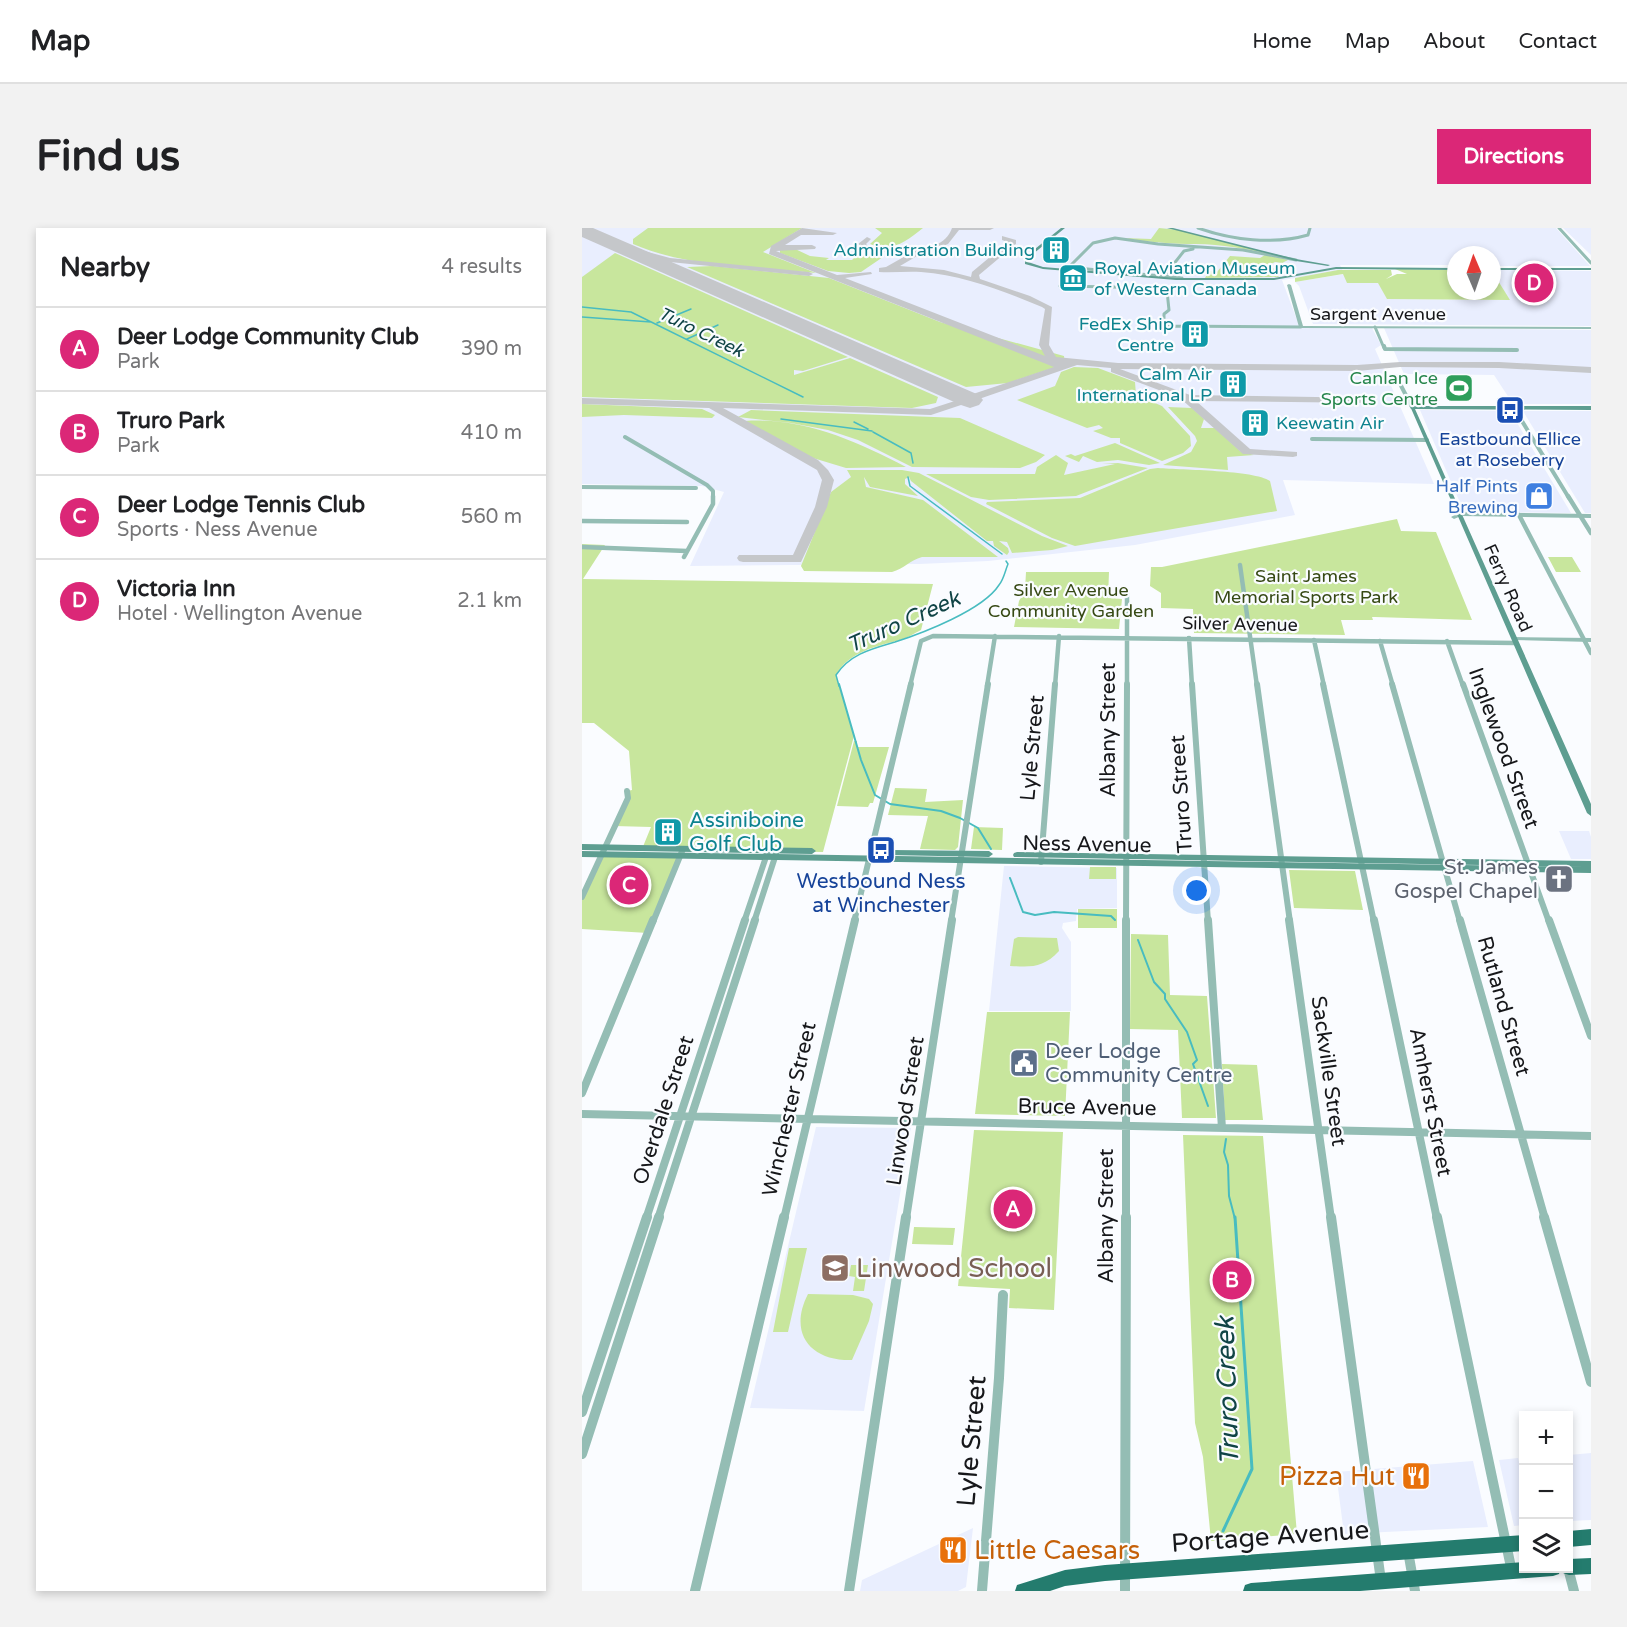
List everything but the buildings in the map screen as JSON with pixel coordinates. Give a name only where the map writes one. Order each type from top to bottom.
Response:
[{"type":"highway","points":[[1573,1539],[1591,1538]]},
{"type":"highway","name":"Portage Avenue","points":[[1023,1591],[1065,1578],[1125,1572],[1519,1543]]},
{"type":"highway","points":[[1573,1568],[1591,1566]]},
{"type":"highway","points":[[1251,1591],[1381,1581],[1414,1585],[1519,1571]]},
{"type":"main road","points":[[1063,228],[1026,258],[1026,263],[1043,268],[1155,279],[1264,279],[1291,277],[1340,268],[1447,268]]},
{"type":"main road","points":[[1169,228],[1306,262],[1341,266],[1447,268]]},
{"type":"main road","points":[[1305,274],[1310,269],[1306,262]]},
{"type":"main road","points":[[1501,268],[1591,268]]},
{"type":"main road","points":[[1264,279],[1284,281],[1289,285],[1291,277]]},
{"type":"main road","points":[[1412,407],[1591,408]]},
{"type":"main road","name":"Ferry Road","points":[[1412,407],[1591,813]]},
{"type":"main road","name":"Ness Avenue","points":[[582,848],[604,851],[681,853],[1361,864],[1529,866],[1591,864]]},
{"type":"main road","name":"Ness Avenue","points":[[582,854],[604,851]]},
{"type":"main road","name":"Ness Avenue","points":[[1529,866],[1591,870]]},
{"type":"street","points":[[1198,228],[1221,237],[1241,240],[1298,237],[1308,235],[1310,228]]},
{"type":"street","points":[[1559,228],[1591,262]]},
{"type":"street","points":[[1190,279],[1079,268],[1071,265],[1090,245],[1104,239],[1119,238],[1160,244],[1243,250],[1296,260]]},
{"type":"street","points":[[1168,277],[1165,274],[1184,251],[1217,248]]},
{"type":"street","points":[[1289,285],[1301,327]]},
{"type":"street","points":[[1060,286],[1162,288],[1167,291],[1169,310]]},
{"type":"street","name":"Sargent Avenue","points":[[1169,310],[1164,314],[1164,327],[1591,328]]},
{"type":"street","points":[[1375,327],[1385,349],[1517,350]]},
{"type":"street","name":"Ferry Road","points":[[1396,376],[1412,407]]},
{"type":"street","points":[[1514,408],[1591,533]]},
{"type":"street","points":[[625,437],[707,485],[713,491],[714,504],[684,557]]},
{"type":"street","points":[[1312,439],[1427,440]]},
{"type":"street","points":[[582,487],[696,488]]},
{"type":"street","points":[[1461,516],[1591,517]]},
{"type":"street","points":[[1520,517],[1588,642],[1591,653]]},
{"type":"street","points":[[582,521],[687,522]]},
{"type":"street","points":[[582,547],[687,551]]},
{"type":"street","name":"Sackville Street","points":[[1240,565],[1381,1581]]},
{"type":"street","name":"Albany Street","points":[[1125,1591],[1127,590]]},
{"type":"street","name":"Silver Avenue","points":[[925,639],[944,635],[1588,642]]},
{"type":"street","name":"Linwood Street","points":[[849,1591],[995,636]]},
{"type":"street","name":"Lyle Street","points":[[1041,858],[1059,636]]},
{"type":"street","name":"Truro Street","points":[[1189,638],[1222,1128]]},
{"type":"street","name":"Winchester Street","points":[[695,1591],[884,792],[920,643],[925,639]]},
{"type":"street","name":"Amherst Street","points":[[1314,640],[1504,1544],[1512,1572]]},
{"type":"street","name":"Rutland Street","points":[[1380,641],[1591,1382]]},
{"type":"street","name":"Inglewood Street","points":[[1447,641],[1591,1036]]},
{"type":"street","points":[[582,897],[628,798],[627,791]]},
{"type":"street","points":[[582,1093],[681,853]]},
{"type":"street","name":"Overdale Street","points":[[582,1412],[680,1116],[771,854]]},
{"type":"street","name":"Overdale Street","points":[[582,1454],[691,1117],[771,854]]},
{"type":"street","name":"Bruce Avenue","points":[[582,1114],[1591,1136]]},
{"type":"street","name":"Lyle Street","points":[[982,1591],[1002,1344],[1003,1295]]},
{"type":"street","points":[[592,1382],[605,1382]]},
{"type":"street","points":[[1408,1551],[1414,1585]]},
{"type":"street","points":[[1569,1573],[1574,1591]]},
{"type":"shaded area","points":[[582,228],[1556,228],[1590,266],[1501,266],[1501,246],[1447,246],[1447,265],[1340,265],[1343,271],[1282,280],[1300,328],[1372,328],[1381,345],[1375,349],[1434,484],[1283,480],[1295,515],[1135,545],[988,561],[919,564],[690,566],[724,492],[702,486],[582,484]]},
{"type":"shaded area","points":[[1563,228],[1591,228],[1591,255]]},
{"type":"shaded area","points":[[1501,270],[1591,271],[1591,326],[1313,324],[1299,286],[1295,282],[1344,274],[1348,283],[1379,283],[1388,299],[1509,300],[1501,286]]},
{"type":"shaded area","points":[[1384,328],[1591,330],[1591,404],[1513,404],[1494,375],[1404,374]]},
{"type":"shaded area","points":[[1420,410],[1510,411],[1571,513],[1464,512]]},
{"type":"shaded area","points":[[1523,411],[1591,411],[1591,513],[1585,513]]},
{"type":"shaded area","points":[[1559,831],[1589,831],[1591,859],[1571,859]]},
{"type":"shaded area","points":[[1004,866],[1117,868],[1117,908],[1077,909],[1076,921],[1063,923],[1062,928],[1071,942],[1071,1011],[989,1011]]},
{"type":"shaded area","name":"Linwood School","points":[[816,1127],[911,1128],[864,1411],[750,1408]]},
{"type":"shaded area","points":[[1591,1453],[1591,1520],[1573,1521],[1573,1455]]},
{"type":"shaded area","points":[[1518,1458],[1519,1525],[1514,1526],[1499,1460]]},
{"type":"shaded area","points":[[1473,1461],[1488,1527],[1344,1534],[1336,1472]]},
{"type":"shaded area","points":[[973,1528],[966,1587],[958,1591],[860,1591],[862,1580]]},
{"type":"green space","points":[[648,228],[802,228],[763,252],[816,273],[699,262],[654,252],[633,244],[633,239]]},
{"type":"green space","points":[[875,228],[923,228],[905,241],[886,247],[870,244],[882,233]]},
{"type":"green space","points":[[1159,228],[1179,230],[1288,258],[1219,245],[1124,238],[1151,239]]},
{"type":"green space","points":[[791,247],[810,256],[829,258],[826,260],[852,260],[858,254],[883,257],[861,272],[828,271],[780,253],[780,249]]},
{"type":"green space","points":[[615,253],[848,357],[803,371],[794,370],[794,375],[850,358],[938,397],[936,403],[912,408],[582,397],[582,277]]},
{"type":"green space","points":[[1265,255],[1288,260],[1269,265],[1279,270],[1277,275],[1279,277],[1205,278],[1209,271],[1217,272],[1230,256],[1260,258]]},
{"type":"green space","points":[[713,266],[829,278],[940,322],[1064,356],[1065,364],[1008,383],[966,387],[687,267]]},
{"type":"green space","points":[[1395,269],[1447,270],[1447,299],[1387,299],[1378,283],[1347,283],[1343,274],[1295,282],[1295,278],[1338,270],[1391,270],[1392,275],[1386,279],[1397,274],[1407,274]]},
{"type":"green space","points":[[1501,286],[1510,300],[1501,300]]},
{"type":"green space","points":[[1074,367],[1098,368],[1135,382],[1136,395],[1162,406],[1190,436],[1191,446],[1183,453],[1162,461],[1120,443],[1120,438],[1111,438],[1093,431],[1103,428],[1099,425],[1087,428],[1017,400],[1055,386],[1061,372]]},
{"type":"green space","points":[[582,404],[702,409],[715,415],[712,418],[624,415],[582,417]]},
{"type":"green space","points":[[1168,407],[1192,408],[1204,419],[1201,428],[1215,428],[1240,451],[1254,455],[1227,457],[1228,470],[1163,465],[1191,452],[1197,441]]},
{"type":"green space","points":[[751,410],[960,418],[1045,455],[1036,462],[1020,468],[912,467],[858,440],[828,430],[738,417]]},
{"type":"green space","points":[[745,421],[787,423],[808,427],[868,448],[906,467],[846,468],[813,458]]},
{"type":"green space","points":[[1115,443],[1160,463],[1149,465],[1118,460],[1097,462],[1083,456],[1079,462],[1065,456],[1071,454],[1075,456]]},
{"type":"green space","points":[[1056,455],[1068,463],[1064,475],[1115,464],[1102,464],[1118,463],[1148,468],[1076,496],[989,500],[971,497],[926,474],[1035,474],[1037,467]]},
{"type":"green space","points":[[1150,469],[1262,477],[1270,481],[1277,511],[1075,546],[1052,538],[986,504],[987,502],[1080,498]]},
{"type":"green space","points":[[847,470],[902,470],[919,473],[1042,536],[1068,546],[1052,550],[1012,553],[1007,542],[999,541],[1008,548],[1007,555],[994,546],[993,541],[987,541],[911,481],[909,477],[905,479],[905,484],[918,496],[870,487],[864,477],[866,487],[923,500],[998,557],[922,557],[892,572],[804,571],[801,566],[831,492],[851,477]]},
{"type":"green space","name":"Saint James Memorial Sports Park","points":[[1397,519],[1401,531],[1436,532],[1472,620],[1372,617],[1373,620],[1341,620],[1345,635],[1194,633],[1193,609],[1161,608],[1161,593],[1150,586],[1151,567],[1162,567]]},
{"type":"green space","name":"Assiniboine Golf Club","points":[[582,544],[605,545],[583,579],[933,584],[921,630],[903,639],[855,655],[841,667],[836,675],[854,736],[823,852],[642,849],[651,827],[614,826],[628,798],[627,791],[632,790],[629,751],[594,723],[582,723]]},
{"type":"green space","points":[[1548,557],[1572,557],[1581,572],[1556,572]]},
{"type":"green space","name":"Silver Avenue Community Garden","points":[[1026,572],[1109,572],[1108,598],[1122,599],[1119,629],[1014,627],[1019,601],[1025,590]]},
{"type":"green space","points":[[854,741],[857,741],[857,747],[889,747],[873,803],[870,803],[868,807],[837,806]]},
{"type":"green space","points":[[895,788],[927,789],[925,802],[963,800],[958,847],[955,850],[920,849],[928,816],[888,815]]},
{"type":"green space","points":[[974,827],[1003,828],[1002,850],[971,849]]},
{"type":"green space","points":[[602,855],[680,856],[648,933],[582,929],[582,897]]},
{"type":"green space","points":[[1090,867],[1116,867],[1116,879],[1089,879]]},
{"type":"green space","points":[[1289,870],[1355,871],[1363,910],[1294,908]]},
{"type":"green space","points":[[1078,909],[1117,909],[1117,928],[1078,928]]},
{"type":"green space","points":[[1131,934],[1168,935],[1170,995],[1207,996],[1216,1118],[1182,1118],[1178,1030],[1130,1029]]},
{"type":"green space","points":[[1018,937],[1057,938],[1059,951],[1048,961],[1037,965],[1010,966],[1014,939]]},
{"type":"green space","name":"Deer Lodge Community Centre","points":[[987,1012],[1070,1012],[1065,1116],[975,1114]]},
{"type":"green space","points":[[1222,1064],[1257,1065],[1263,1120],[1225,1120]]},
{"type":"green space","points":[[974,1130],[1063,1132],[1054,1310],[1009,1308],[1010,1289],[958,1286]]},
{"type":"green space","points":[[1183,1135],[1263,1136],[1297,1534],[1211,1541],[1203,1457],[1195,1423]]},
{"type":"green space","points":[[914,1227],[955,1228],[953,1245],[912,1244]]},
{"type":"green space","points":[[789,1248],[807,1248],[788,1332],[773,1332]]},
{"type":"green space","points":[[851,1265],[868,1265],[864,1291],[853,1291],[855,1277],[849,1276]]},
{"type":"green space","points":[[808,1294],[853,1295],[869,1299],[873,1304],[869,1321],[852,1360],[825,1356],[814,1350],[807,1342],[802,1332],[801,1321],[802,1308]]},
{"type":"waterway","name":"Turo Creek","points":[[582,307],[631,312],[803,397]]},
{"type":"waterway","points":[[657,323],[691,309]]},
{"type":"waterway","points":[[582,317],[651,322]]},
{"type":"waterway","points":[[687,339],[718,325]]},
{"type":"waterway","points":[[781,419],[872,431]]},
{"type":"waterway","name":"Truro Creek","points":[[854,422],[868,429]]},
{"type":"waterway","name":"Truro Creek","points":[[873,432],[911,453],[913,463]]},
{"type":"waterway","name":"Truro Creek","points":[[908,477],[910,486],[1002,554]]},
{"type":"waterway","name":"Truro Creek","points":[[839,686],[836,675],[854,657],[936,627],[980,603],[1001,583],[1008,564],[1006,561]]},
{"type":"waterway","name":"Truro Creek","points":[[839,684],[861,760],[875,795],[890,804],[941,811],[960,818],[978,828],[991,849]]},
{"type":"waterway","name":"Truro Creek","points":[[1010,878],[1023,912],[1035,915],[1054,912],[1111,916],[1115,920]]},
{"type":"waterway","name":"Truro Creek","points":[[1138,940],[1154,982],[1165,994],[1165,999],[1187,1032],[1197,1060],[1193,1064],[1208,1106]]},
{"type":"waterway","name":"Truro Creek","points":[[1226,1139],[1224,1152],[1228,1165],[1229,1196],[1235,1219]]},
{"type":"waterway","name":"Truro Creek","points":[[1223,1531],[1252,1469],[1235,1217]]},
{"type":"taxiway","points":[[799,233],[807,228]]},
{"type":"taxiway","points":[[889,268],[914,254],[945,242],[954,234],[956,228]]},
{"type":"taxiway","points":[[959,228],[990,228]]},
{"type":"taxiway","points":[[799,233],[774,248],[772,252],[1055,364]]},
{"type":"taxiway","points":[[799,233],[833,233]]},
{"type":"taxiway","points":[[976,280],[975,274],[1013,242],[1005,238]]},
{"type":"taxiway","points":[[867,239],[862,244],[866,248],[919,252]]},
{"type":"taxiway","points":[[622,247],[670,260],[809,274]]},
{"type":"taxiway","points":[[778,247],[812,247]]},
{"type":"taxiway","points":[[882,270],[922,269],[976,280]]},
{"type":"taxiway","points":[[840,276],[868,274]]},
{"type":"taxiway","points":[[976,280],[1008,290],[1045,305],[1049,309],[1044,345],[1053,360]]},
{"type":"taxiway","points":[[1046,359],[1053,360]]},
{"type":"taxiway","points":[[1053,360],[1118,366],[1357,368],[1379,365],[1499,365],[1591,370]]},
{"type":"taxiway","points":[[1053,360],[1055,364]]},
{"type":"taxiway","points":[[970,399],[1073,364]]},
{"type":"taxiway","points":[[1114,370],[1189,398],[1372,400]]},
{"type":"taxiway","points":[[933,383],[970,399]]},
{"type":"taxiway","points":[[1184,397],[1247,452],[1293,454]]},
{"type":"taxiway","points":[[582,401],[931,412],[970,399]]},
{"type":"taxiway","points":[[970,399],[975,401]]},
{"type":"taxiway","points":[[713,407],[814,462],[821,468],[828,480],[821,507],[797,559],[743,558]]},
{"type":"runway","points":[[582,230],[970,400]]},
{"type":"place","name":"Administration Building","points":[[1056,250]]},
{"type":"place","name":"Royal Aviation Museum of Western Canada","points":[[1073,278]]},
{"type":"place","name":"Victoria Inn","points":[[1534,283]]},
{"type":"place","name":"FedEx Ship Centre","points":[[1195,334]]},
{"type":"place","name":"Calm Air International LP","points":[[1233,384]]},
{"type":"place","name":"Canlan Ice Sports Centre","points":[[1459,388]]},
{"type":"place","name":"Eastbound Ellice at Roseberry","points":[[1510,410]]},
{"type":"place","name":"Keewatin Air","points":[[1255,423]]},
{"type":"place","name":"Half Pints Brewing","points":[[1539,496]]},
{"type":"place","name":"Assiniboine Golf Club","points":[[668,832]]},
{"type":"place","name":"Westbound Ness at Winchester","points":[[881,850]]},
{"type":"place","name":"St. James Gospel Chapel","points":[[1559,879]]},
{"type":"place","name":"Deer Lodge Tennis Club","points":[[629,885]]},
{"type":"place","name":"Deer Lodge Community Centre","points":[[1024,1063]]},
{"type":"place","name":"Deer Lodge Community Club","points":[[1013,1209]]},
{"type":"place","name":"Linwood School","points":[[835,1268]]},
{"type":"place","name":"Truro Park","points":[[1232,1280]]},
{"type":"place","name":"Pizza Hut","points":[[1416,1476]]},
{"type":"place","name":"Little Caesars","points":[[953,1550]]}]
